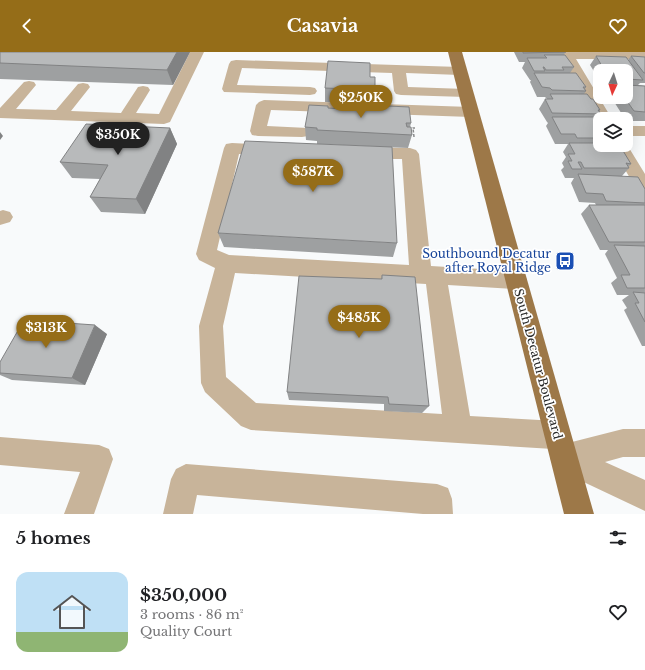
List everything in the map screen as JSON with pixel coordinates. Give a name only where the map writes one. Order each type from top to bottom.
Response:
[{"type":"main road","name":"South Decatur Boulevard","points":[[458,62],[579,514]]},
{"type":"street","points":[[2,113],[164,119],[197,52]]},
{"type":"street","points":[[566,54],[645,55]]},
{"type":"street","points":[[566,54],[600,112]]},
{"type":"street","points":[[310,91],[229,89],[236,64],[399,69],[458,62]]},
{"type":"street","points":[[399,69],[401,91],[469,102]]},
{"type":"street","points":[[2,113],[29,85]]},
{"type":"street","points":[[60,115],[83,87]]},
{"type":"street","points":[[126,117],[143,90]]},
{"type":"street","points":[[302,132],[258,131],[264,106],[469,102]]},
{"type":"street","points":[[633,131],[645,131]]},
{"type":"street","points":[[286,150],[232,148],[206,254],[228,264],[516,280]]},
{"type":"street","points":[[348,152],[410,154],[429,275],[458,428]]},
{"type":"street","points":[[623,152],[645,188]]},
{"type":"street","points":[[228,264],[211,326],[214,384],[251,416],[458,428],[560,446],[645,443]]},
{"type":"street","points":[[560,446],[645,496]]},
{"type":"street","points":[[0,451],[99,459],[79,514]]},
{"type":"street","points":[[178,514],[186,479],[437,499],[438,514]]},
{"type":"path","points":[[409,137],[414,137],[413,128],[420,128]]},
{"type":"building","points":[[0,52],[177,52],[167,70],[0,63]]},
{"type":"building","points":[[523,52],[566,52],[523,53]]},
{"type":"building","points":[[544,55],[565,55],[574,67],[562,67],[564,70],[546,70],[543,67],[545,71],[534,71],[527,58],[547,58]]},
{"type":"building","points":[[596,56],[626,57],[631,64],[601,64]]},
{"type":"building","points":[[631,56],[645,57],[645,73],[644,73]]},
{"type":"building","points":[[328,61],[370,63],[370,77],[375,77],[375,90],[325,88]]},
{"type":"building","points":[[633,66],[643,80],[633,79]]},
{"type":"building","points":[[534,73],[576,73],[586,87],[583,87],[586,91],[552,90],[550,88],[542,87]]},
{"type":"building","points":[[633,85],[645,86],[645,112],[634,111],[629,104],[633,104]]},
{"type":"building","points":[[550,94],[587,94],[591,99],[593,99],[593,104],[596,104],[600,110],[598,110],[600,112],[593,112],[593,114],[552,113],[545,99],[553,99]]},
{"type":"building","points":[[364,101],[388,102],[388,106],[409,107],[411,123],[406,123],[407,127],[411,127],[412,135],[317,130],[317,128],[305,127],[309,105],[328,106],[328,108],[364,110]]},
{"type":"building","points":[[552,117],[593,117],[593,138],[577,138],[575,134],[561,134]]},
{"type":"building","points":[[86,124],[170,128],[136,199],[90,197],[108,165],[60,162]]},
{"type":"building","points":[[245,141],[392,147],[397,243],[218,233]]},
{"type":"building","points":[[569,143],[593,143],[593,152],[624,152],[631,164],[626,163],[629,168],[584,168],[581,162],[578,162],[582,169],[572,169],[568,161],[572,161],[568,154],[575,154]]},
{"type":"building","points":[[578,174],[638,177],[645,189],[645,203],[606,201],[603,194],[586,193]]},
{"type":"building","points":[[589,205],[645,205],[645,242],[609,242]]},
{"type":"building","points":[[614,245],[645,246],[645,288],[627,288],[621,275],[630,275]]},
{"type":"building","points":[[382,275],[415,277],[429,406],[389,404],[388,397],[287,392],[299,276],[382,279]]},
{"type":"building","points":[[633,292],[645,293],[645,322],[635,303],[639,303]]},
{"type":"building","points":[[24,320],[95,325],[72,378],[0,373],[0,362]]},
{"type":"place","name":"Southbound Decatur after Royal Ridge","points":[[565,261]]}]
